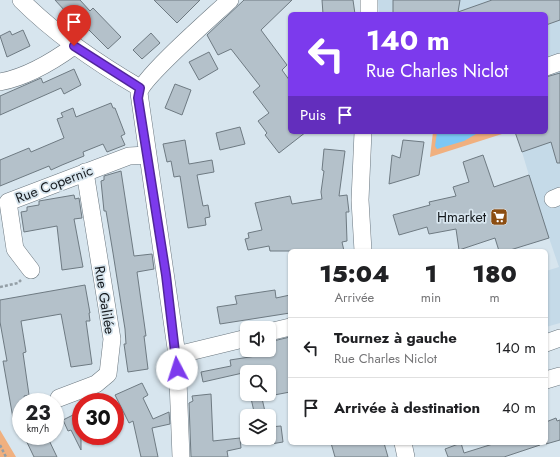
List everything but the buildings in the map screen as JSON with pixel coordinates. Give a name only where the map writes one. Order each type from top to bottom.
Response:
[{"type":"street","points":[[21,0],[39,18],[74,46],[140,88]]},
{"type":"street","points":[[181,457],[176,355],[164,260],[138,98],[140,88],[151,74],[230,0]]},
{"type":"street","points":[[369,0],[369,12]]},
{"type":"street","points":[[0,82],[11,80],[52,62],[74,46]]},
{"type":"street","points":[[548,66],[560,62]]},
{"type":"street","points":[[363,134],[360,200],[363,249]]},
{"type":"street","name":"Rue Copernic","points":[[31,270],[15,249],[8,202],[129,156],[147,155]]},
{"type":"street","name":"Rue Galilée","points":[[64,396],[96,384],[108,374],[112,339],[85,172]]},
{"type":"street","points":[[276,330],[288,327]]},
{"type":"street","points":[[548,341],[560,338]]},
{"type":"street","points":[[176,355],[240,340]]},
{"type":"street","points":[[548,379],[560,376]]},
{"type":"street","points":[[403,445],[406,457]]},
{"type":"path","points":[[0,287],[18,283],[31,270]]},
{"type":"path","points":[[0,445],[6,457]]},
{"type":"shaded area","points":[[378,0],[560,0],[560,323],[548,326],[548,270],[559,267],[549,238],[513,249],[498,249],[494,238],[459,249],[454,206],[531,182],[522,152],[544,134],[548,134],[548,12],[379,12]]},
{"type":"shaded area","points":[[433,134],[502,134],[430,157]]},
{"type":"shaded area","points":[[0,430],[16,457],[0,457]]},
{"type":"water","points":[[437,134],[476,134],[464,141],[437,149],[435,146]]},
{"type":"place","name":"Hmarket","points":[[499,217]]},
{"type":"route","points":[[74,46],[140,88],[138,98],[158,215],[177,369]]}]
